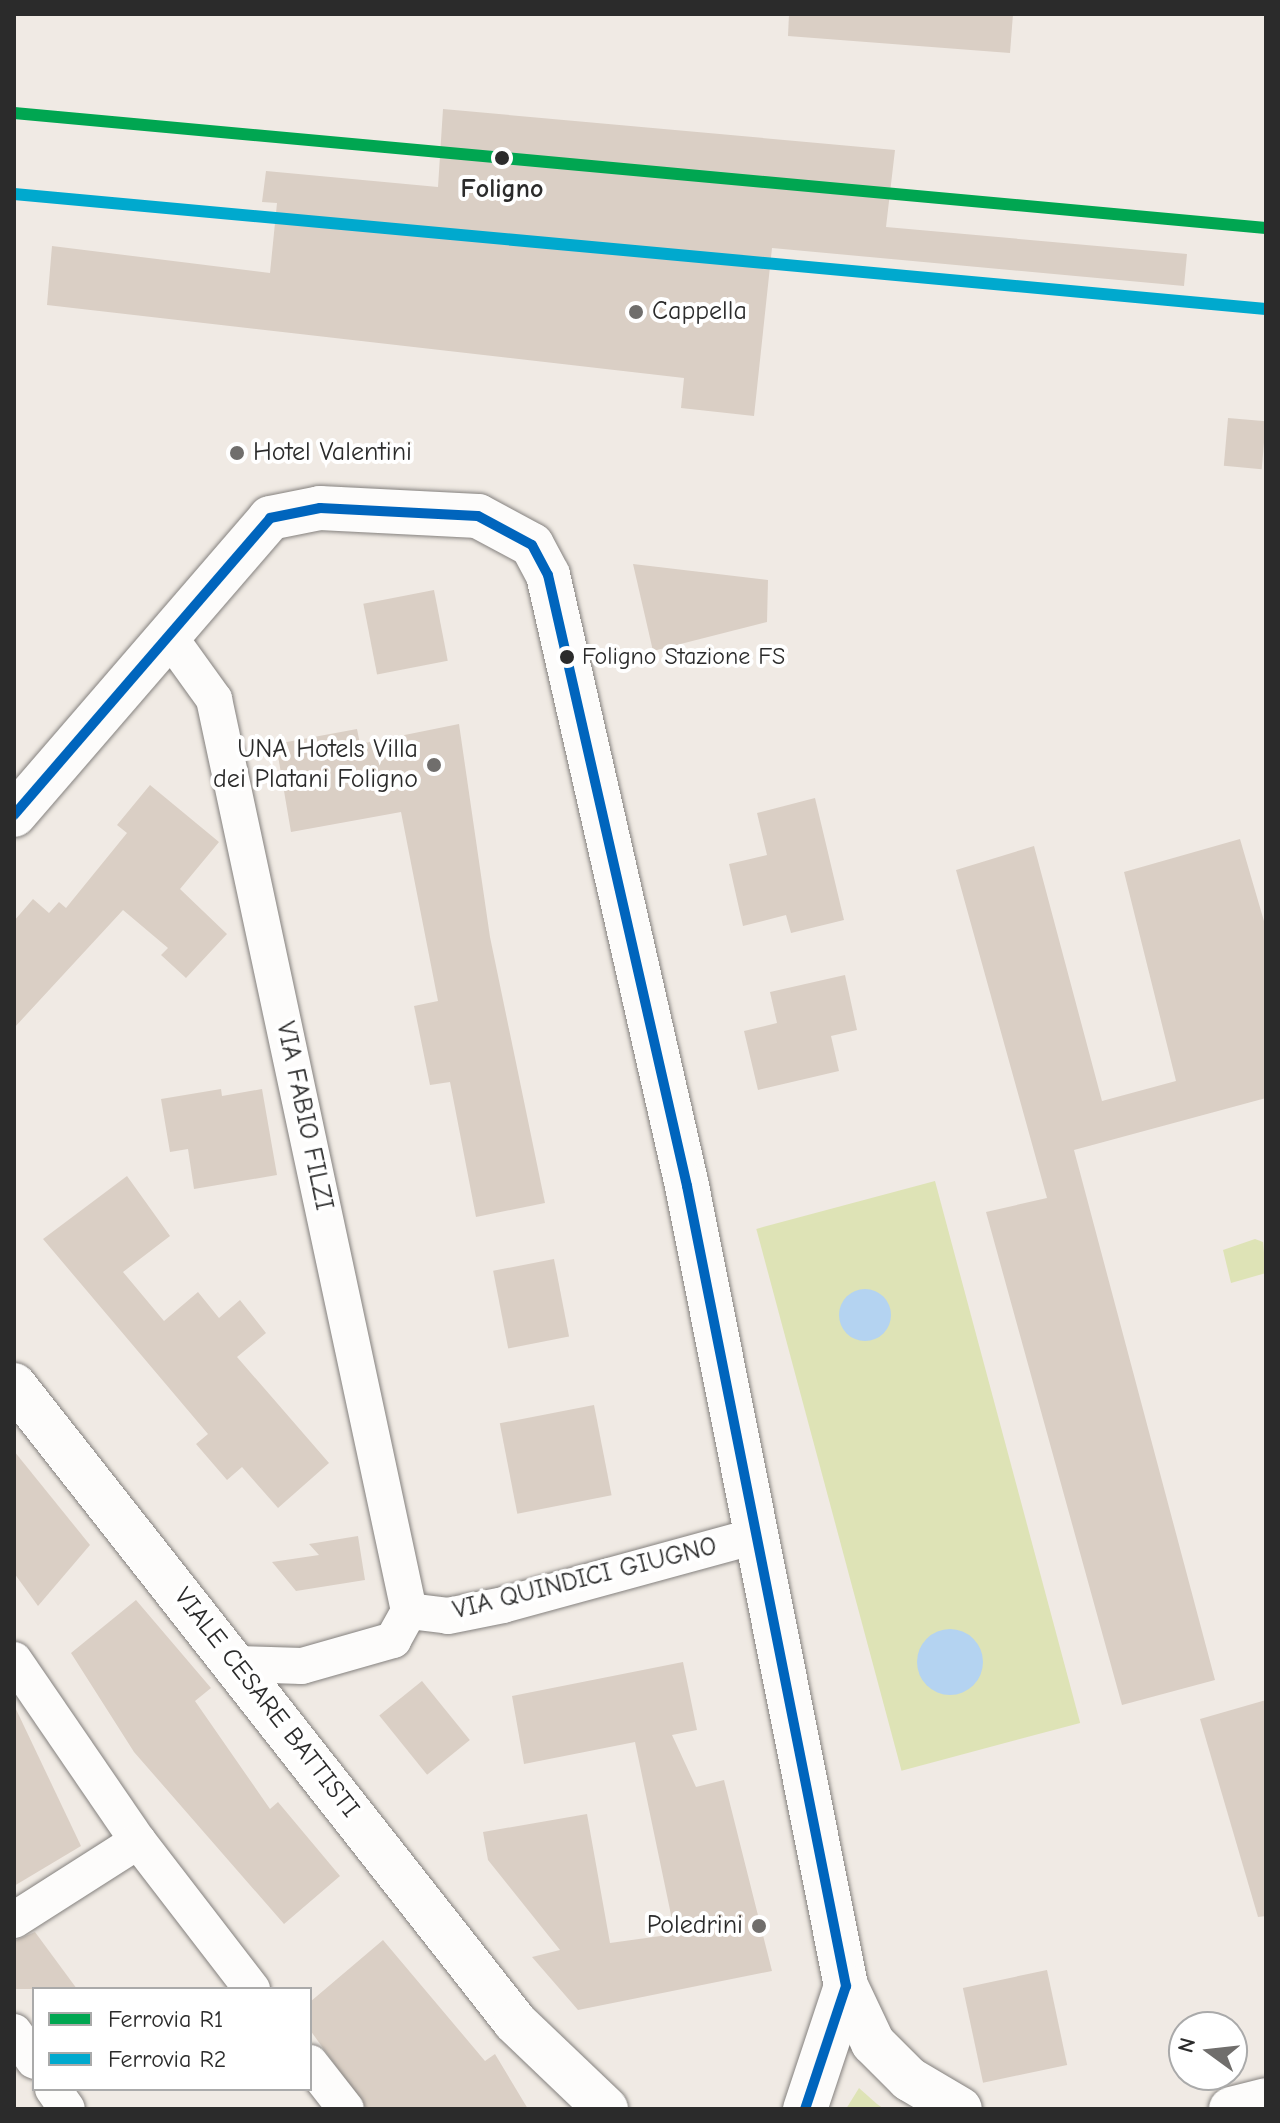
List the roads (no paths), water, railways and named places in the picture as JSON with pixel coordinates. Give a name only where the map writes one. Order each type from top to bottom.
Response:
[{"type":"main road","points":[[14,815],[270,518],[320,508],[478,516],[532,545],[548,575],[594,764],[759,1535],[846,1986],[873,2043],[909,2079],[960,2109]]},
{"type":"main road","name":"VIALE CESARE BATTISTI","points":[[14,1385],[238,1664],[515,2022],[566,2109]]},
{"type":"main road","points":[[805,2109],[846,1986]]},
{"type":"main road","name":"VIALE CESARE BATTISTI","points":[[515,2022],[606,2109]]},
{"type":"main road","points":[[1231,2109],[1266,2100]]},
{"type":"street","name":"VIA FABIO FILZI","points":[[168,635],[214,699],[409,1611]]},
{"type":"street","name":"VIA QUINDICI GIUGNO","points":[[409,1611],[448,1616],[489,1608],[759,1535]]},
{"type":"street","points":[[238,1664],[302,1666],[393,1640],[409,1611]]},
{"type":"street","points":[[14,1660],[138,1841],[250,1987]]},
{"type":"street","points":[[14,1920],[138,1841]]},
{"type":"street","points":[[14,2032],[32,2058]]},
{"type":"street","points":[[312,2066],[346,2109]]},
{"type":"street","points":[[54,2091],[67,2109]]},
{"type":"water","points":[[865,1289],[884,1296],[891,1315],[884,1334],[865,1341],[846,1334],[839,1315],[846,1296]]},
{"type":"water","points":[[950,1629],[963,1632],[973,1639],[980,1649],[983,1662],[980,1675],[973,1685],[963,1692],[950,1695],[937,1692],[927,1685],[920,1675],[917,1662],[920,1649],[927,1639],[937,1632]]},
{"type":"rail line","name":"R1","points":[[14,113],[1266,228]]},
{"type":"rail line","name":"R2","points":[[14,194],[1266,309]]},
{"type":"place","name":"Foligno","points":[[502,158]]},
{"type":"place","name":"Cappella","points":[[636,312]]},
{"type":"place","name":"Hotel Valentini","points":[[237,453]]},
{"type":"place","name":"Foligno Stazione FS","points":[[567,657]]},
{"type":"place","name":"UNA Hotels Villa dei Platani Foligno","points":[[434,765]]},
{"type":"place","name":"Poledrini","points":[[759,1926]]}]
